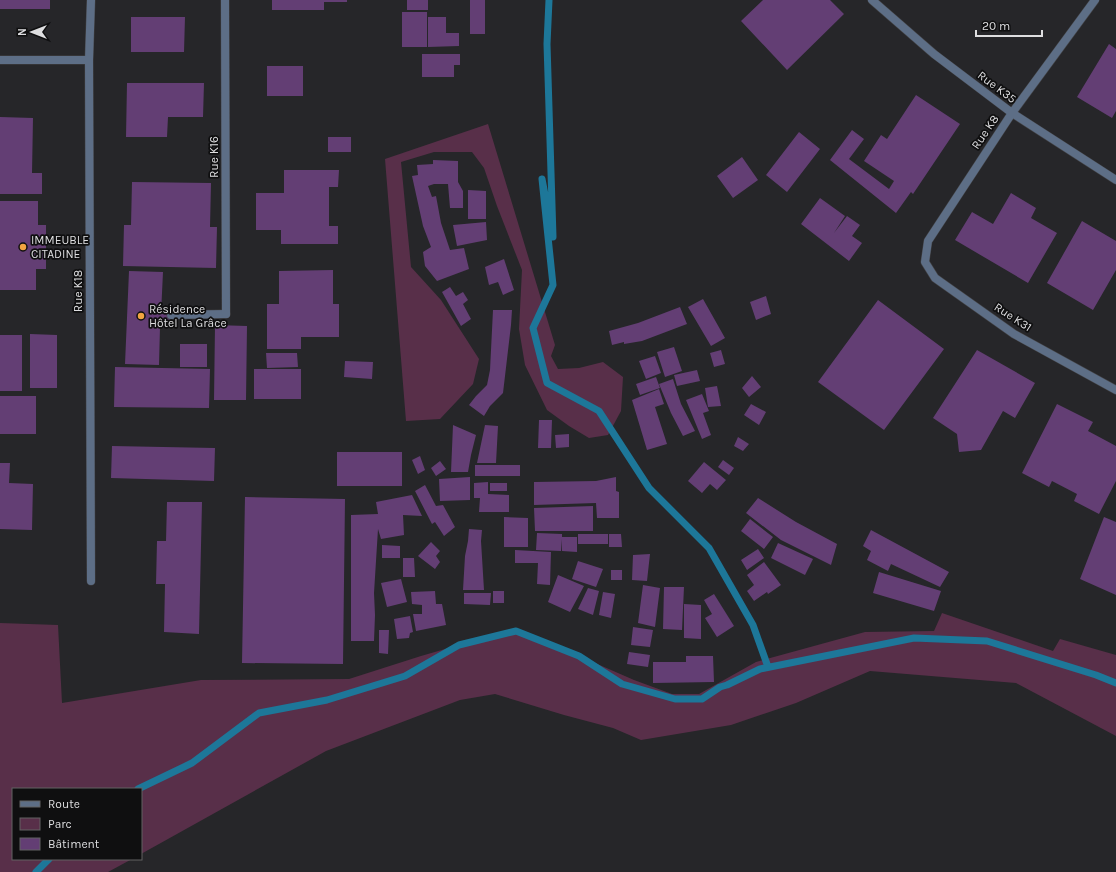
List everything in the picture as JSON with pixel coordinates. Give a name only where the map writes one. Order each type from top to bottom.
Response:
[{"type":"street","name":"Rue K18","points":[[91,0],[89,60],[91,581]]},
{"type":"street","name":"Rue K16","points":[[171,315],[226,314],[225,0]]},
{"type":"street","name":"Rue K35","points":[[872,0],[934,54],[1012,113],[1116,180]]},
{"type":"street","name":"Rue K8","points":[[928,241],[1012,113],[1095,0]]},
{"type":"street","points":[[0,60],[89,60]]},
{"type":"street","name":"Rue K31","points":[[928,241],[925,262],[935,278],[1014,334],[1116,390]]},
{"type":"green space","points":[[488,124],[555,345],[551,356],[558,369],[579,368],[603,362],[623,377],[621,411],[608,435],[589,438],[547,410],[525,365],[519,329],[522,270],[484,168],[472,152],[434,152],[401,162],[411,267],[441,300],[479,359],[473,384],[440,419],[406,421],[385,159]]},
{"type":"green space","points":[[942,613],[1053,651],[1060,639],[1116,655],[1116,736],[1016,683],[870,671],[796,703],[731,725],[641,740],[613,728],[495,694],[460,700],[326,751],[142,853],[142,788],[12,788],[12,860],[130,860],[108,872],[0,872],[0,623],[58,625],[62,703],[201,680],[349,679],[459,645],[516,631],[634,680],[672,694],[699,694],[756,662],[865,632],[934,631]]},
{"type":"building","points":[[0,0],[50,0],[50,9],[0,9]]},
{"type":"building","points":[[272,0],[347,0],[347,2],[324,2],[324,10],[272,10]]},
{"type":"building","points":[[407,0],[428,0],[428,10],[407,10]]},
{"type":"building","points":[[470,0],[485,0],[485,34],[470,34]]},
{"type":"building","points":[[763,0],[830,0],[844,14],[787,70],[741,21]]},
{"type":"building","points":[[402,12],[427,12],[427,47],[402,47]]},
{"type":"building","points":[[131,17],[185,17],[184,52],[131,52]]},
{"type":"building","points":[[428,17],[446,17],[446,33],[459,33],[459,46],[428,47]]},
{"type":"building","points":[[1109,44],[1116,49],[1116,111],[1112,118],[1077,97]]},
{"type":"building","points":[[422,54],[460,54],[460,65],[454,65],[454,77],[422,77]]},
{"type":"building","points":[[267,66],[303,66],[303,96],[267,96]]},
{"type":"building","points":[[127,83],[204,83],[203,117],[168,117],[167,137],[126,137]]},
{"type":"building","points":[[916,95],[960,124],[913,194],[911,192],[896,213],[830,160],[852,130],[864,139],[849,159],[889,189],[894,181],[864,161],[881,135],[887,139]]},
{"type":"building","points":[[0,117],[33,118],[32,173],[42,173],[42,194],[0,194]]},
{"type":"building","points":[[799,132],[820,149],[787,192],[766,175]]},
{"type":"building","points":[[328,137],[351,137],[351,152],[328,152]]},
{"type":"building","points":[[742,157],[758,180],[733,198],[717,176]]},
{"type":"building","points":[[433,160],[458,161],[458,182],[463,191],[463,208],[450,208],[448,184],[434,184],[428,186],[432,197],[436,196],[441,223],[450,250],[464,248],[469,269],[437,281],[425,266],[423,252],[431,247],[423,226],[412,176],[418,175],[417,165],[433,164]]},
{"type":"building","points":[[284,170],[339,170],[338,187],[329,187],[329,226],[338,226],[338,244],[281,244],[281,230],[256,230],[256,193],[284,193]]},
{"type":"building","points":[[132,182],[211,183],[210,227],[217,227],[216,268],[123,266],[124,225],[131,225]]},
{"type":"building","points":[[468,190],[486,191],[486,219],[468,219]]},
{"type":"building","points":[[1011,193],[1036,208],[1031,218],[1057,233],[1028,283],[955,240],[972,212],[993,224]]},
{"type":"building","points":[[820,198],[845,216],[834,233],[847,216],[860,225],[852,236],[862,243],[849,261],[801,224]]},
{"type":"building","name":"IMMEUBLE CITADINE","points":[[0,201],[38,201],[38,225],[46,225],[46,269],[36,269],[36,290],[0,290]]},
{"type":"building","points":[[1082,221],[1116,241],[1116,270],[1093,310],[1047,283]]},
{"type":"building","points":[[486,222],[487,240],[457,246],[453,225]]},
{"type":"building","points":[[504,259],[514,290],[503,295],[498,282],[489,285],[485,267]]},
{"type":"building","points":[[333,270],[333,304],[339,304],[339,337],[301,337],[301,349],[267,349],[267,304],[279,304],[279,271]]},
{"type":"building","points":[[129,271],[163,272],[161,314],[170,314],[170,328],[160,327],[159,365],[125,364]]},
{"type":"building","points":[[450,287],[456,296],[463,292],[468,300],[463,304],[471,319],[461,326],[442,292]]},
{"type":"building","points":[[766,296],[771,314],[756,320],[750,302]]},
{"type":"building","points":[[703,299],[725,338],[711,346],[688,307]]},
{"type":"building","points":[[878,300],[944,349],[884,430],[818,382]]},
{"type":"building","points":[[680,307],[687,324],[642,341],[624,344],[624,342],[612,345],[609,331],[638,323]]},
{"type":"building","points":[[493,310],[512,310],[511,325],[503,393],[490,406],[484,416],[469,405],[487,385],[490,370]]},
{"type":"building","points":[[215,325],[247,326],[246,400],[214,400]]},
{"type":"building","points":[[30,334],[57,335],[57,388],[30,388]]},
{"type":"building","points":[[0,335],[22,335],[22,391],[0,391]]},
{"type":"building","points":[[180,344],[207,344],[207,367],[180,367]]},
{"type":"building","points":[[674,347],[682,371],[665,377],[657,352]]},
{"type":"building","points":[[721,350],[725,364],[714,367],[710,353]]},
{"type":"building","points":[[977,350],[1035,383],[1015,418],[1003,411],[981,450],[959,452],[957,434],[933,418]]},
{"type":"building","points":[[266,353],[297,353],[298,367],[267,368]]},
{"type":"building","points":[[655,356],[661,373],[646,379],[639,361]]},
{"type":"building","points":[[345,361],[373,362],[372,379],[344,377]]},
{"type":"building","points":[[115,367],[210,369],[209,408],[114,407]]},
{"type":"building","points":[[254,369],[301,369],[301,399],[254,399]]},
{"type":"building","points":[[697,370],[700,381],[677,386],[674,375]]},
{"type":"building","points":[[752,376],[761,387],[749,397],[742,388]]},
{"type":"building","points":[[656,377],[660,388],[640,395],[636,384]]},
{"type":"building","points":[[673,379],[681,404],[695,431],[683,436],[671,413],[659,384]]},
{"type":"building","points":[[717,386],[721,406],[708,407],[705,388]]},
{"type":"building","points":[[659,389],[664,404],[655,407],[667,444],[647,450],[632,400]]},
{"type":"building","points":[[702,394],[709,411],[703,413],[711,435],[702,439],[686,400]]},
{"type":"building","points":[[0,396],[36,396],[36,434],[0,434]]},
{"type":"building","points":[[751,404],[766,412],[759,425],[744,415]]},
{"type":"building","points":[[1057,404],[1093,422],[1088,431],[1116,446],[1116,481],[1099,514],[1074,501],[1077,494],[1052,481],[1049,487],[1022,473]]},
{"type":"building","points":[[539,420],[552,420],[551,448],[538,448]]},
{"type":"building","points":[[453,425],[476,435],[468,472],[451,472]]},
{"type":"building","points":[[485,425],[498,426],[496,463],[477,463]]},
{"type":"building","points":[[569,434],[569,447],[556,448],[555,435]]},
{"type":"building","points":[[738,437],[749,444],[743,451],[734,446]]},
{"type":"building","points":[[112,446],[215,448],[214,481],[111,478]]},
{"type":"building","points":[[337,452],[402,452],[402,486],[337,486]]},
{"type":"building","points":[[420,456],[425,470],[418,474],[412,460]]},
{"type":"building","points":[[723,460],[734,468],[729,475],[718,467]]},
{"type":"building","points":[[440,461],[446,469],[436,476],[431,468]]},
{"type":"building","points":[[704,462],[726,480],[717,490],[710,484],[702,493],[688,481]]},
{"type":"building","points":[[0,463],[10,463],[9,483],[33,484],[32,530],[0,529]]},
{"type":"building","points":[[475,465],[520,465],[520,476],[475,476]]},
{"type":"building","points":[[470,477],[470,500],[440,501],[439,479]]},
{"type":"building","points":[[616,477],[616,491],[619,492],[619,518],[597,518],[596,503],[534,505],[534,482],[596,481]]},
{"type":"building","points":[[488,482],[488,494],[509,495],[509,512],[479,512],[480,498],[474,498],[474,483]]},
{"type":"building","points":[[490,483],[507,483],[507,491],[490,491]]},
{"type":"building","points":[[425,485],[436,506],[443,505],[455,527],[444,536],[435,522],[432,524],[415,491]]},
{"type":"building","points":[[412,495],[422,516],[403,515],[404,535],[381,539],[378,529],[374,593],[374,641],[351,641],[351,515],[378,514],[376,502]]},
{"type":"building","points":[[245,497],[345,499],[343,664],[242,663]]},
{"type":"building","points":[[758,498],[796,522],[837,544],[831,565],[781,540],[746,513]]},
{"type":"building","points":[[167,502],[202,502],[199,634],[164,632],[165,584],[156,584],[157,541],[166,541]]},
{"type":"building","points":[[593,506],[593,531],[535,531],[534,508]]},
{"type":"building","points":[[504,517],[528,518],[528,547],[504,547]]},
{"type":"building","points":[[1104,517],[1116,522],[1116,595],[1080,579]]},
{"type":"building","points":[[750,519],[773,537],[764,549],[741,531]]},
{"type":"building","points":[[469,529],[482,530],[481,541],[484,590],[463,590],[465,556]]},
{"type":"building","points":[[871,530],[949,572],[940,587],[891,564],[888,571],[867,560],[871,551],[863,546]]},
{"type":"building","points":[[537,533],[562,534],[562,537],[577,537],[577,552],[562,551],[562,539],[561,551],[536,550]]},
{"type":"building","points":[[578,534],[608,534],[608,544],[578,544]]},
{"type":"building","points":[[609,534],[621,534],[622,547],[609,547]]},
{"type":"building","points":[[431,542],[440,551],[436,556],[440,562],[435,569],[418,556]]},
{"type":"building","points":[[778,543],[813,559],[805,575],[771,558]]},
{"type":"building","points":[[382,545],[400,546],[400,558],[382,558]]},
{"type":"building","points":[[758,549],[764,558],[747,570],[741,560]]},
{"type":"building","points":[[515,550],[551,552],[550,585],[537,584],[538,563],[515,563]]},
{"type":"building","points":[[650,554],[647,581],[632,580],[633,555]]},
{"type":"building","points":[[403,558],[414,558],[415,577],[403,577]]},
{"type":"building","points":[[578,561],[603,569],[596,587],[572,579]]},
{"type":"building","points":[[764,562],[781,585],[754,601],[747,591],[754,585],[747,575]]},
{"type":"building","points":[[611,570],[622,570],[622,580],[611,580]]},
{"type":"building","points":[[879,572],[941,591],[934,611],[873,593]]},
{"type":"building","points":[[558,575],[584,586],[570,612],[548,602]]},
{"type":"building","points":[[401,579],[407,602],[387,607],[381,583]]},
{"type":"building","points":[[643,585],[660,588],[655,627],[638,623]]},
{"type":"building","points":[[664,587],[684,587],[682,630],[663,629]]},
{"type":"building","points":[[588,588],[599,591],[593,615],[578,609]]},
{"type":"building","points":[[435,591],[436,604],[442,604],[446,625],[416,631],[413,614],[422,614],[422,605],[412,604],[411,592]]},
{"type":"building","points":[[493,591],[504,591],[504,603],[493,603]]},
{"type":"building","points":[[603,592],[615,594],[611,618],[599,615]]},
{"type":"building","points":[[464,593],[491,593],[490,605],[464,604]]},
{"type":"building","points":[[714,594],[734,626],[717,637],[705,618],[712,614],[704,600]]},
{"type":"building","points":[[684,604],[701,605],[701,639],[684,638]]},
{"type":"building","points":[[410,616],[413,632],[410,633],[409,638],[397,639],[394,619]]},
{"type":"building","points":[[633,627],[653,630],[650,647],[631,645]]},
{"type":"building","points":[[379,630],[389,630],[388,654],[379,653]]},
{"type":"building","points":[[629,652],[650,655],[648,667],[627,664]]},
{"type":"building","points":[[686,656],[713,656],[714,682],[653,683],[653,662],[686,662]]},
{"type":"waterway","points":[[549,0],[547,44],[553,237],[542,179],[553,285],[533,328],[547,383],[599,411],[649,488],[709,548],[753,625],[768,667]]},
{"type":"waterway","points":[[140,788],[192,763],[259,713],[327,700],[405,676],[459,645],[516,631],[579,656],[622,684],[675,699],[702,699],[720,687],[760,669],[914,638],[987,641],[1096,675],[1116,683]]},
{"type":"waterway","points":[[36,872],[48,860]]},
{"type":"place","name":"IMMEUBLE CITADINE","points":[[23,247]]},
{"type":"place","name":"Résidence Hôtel La Grâce","points":[[141,316]]}]
